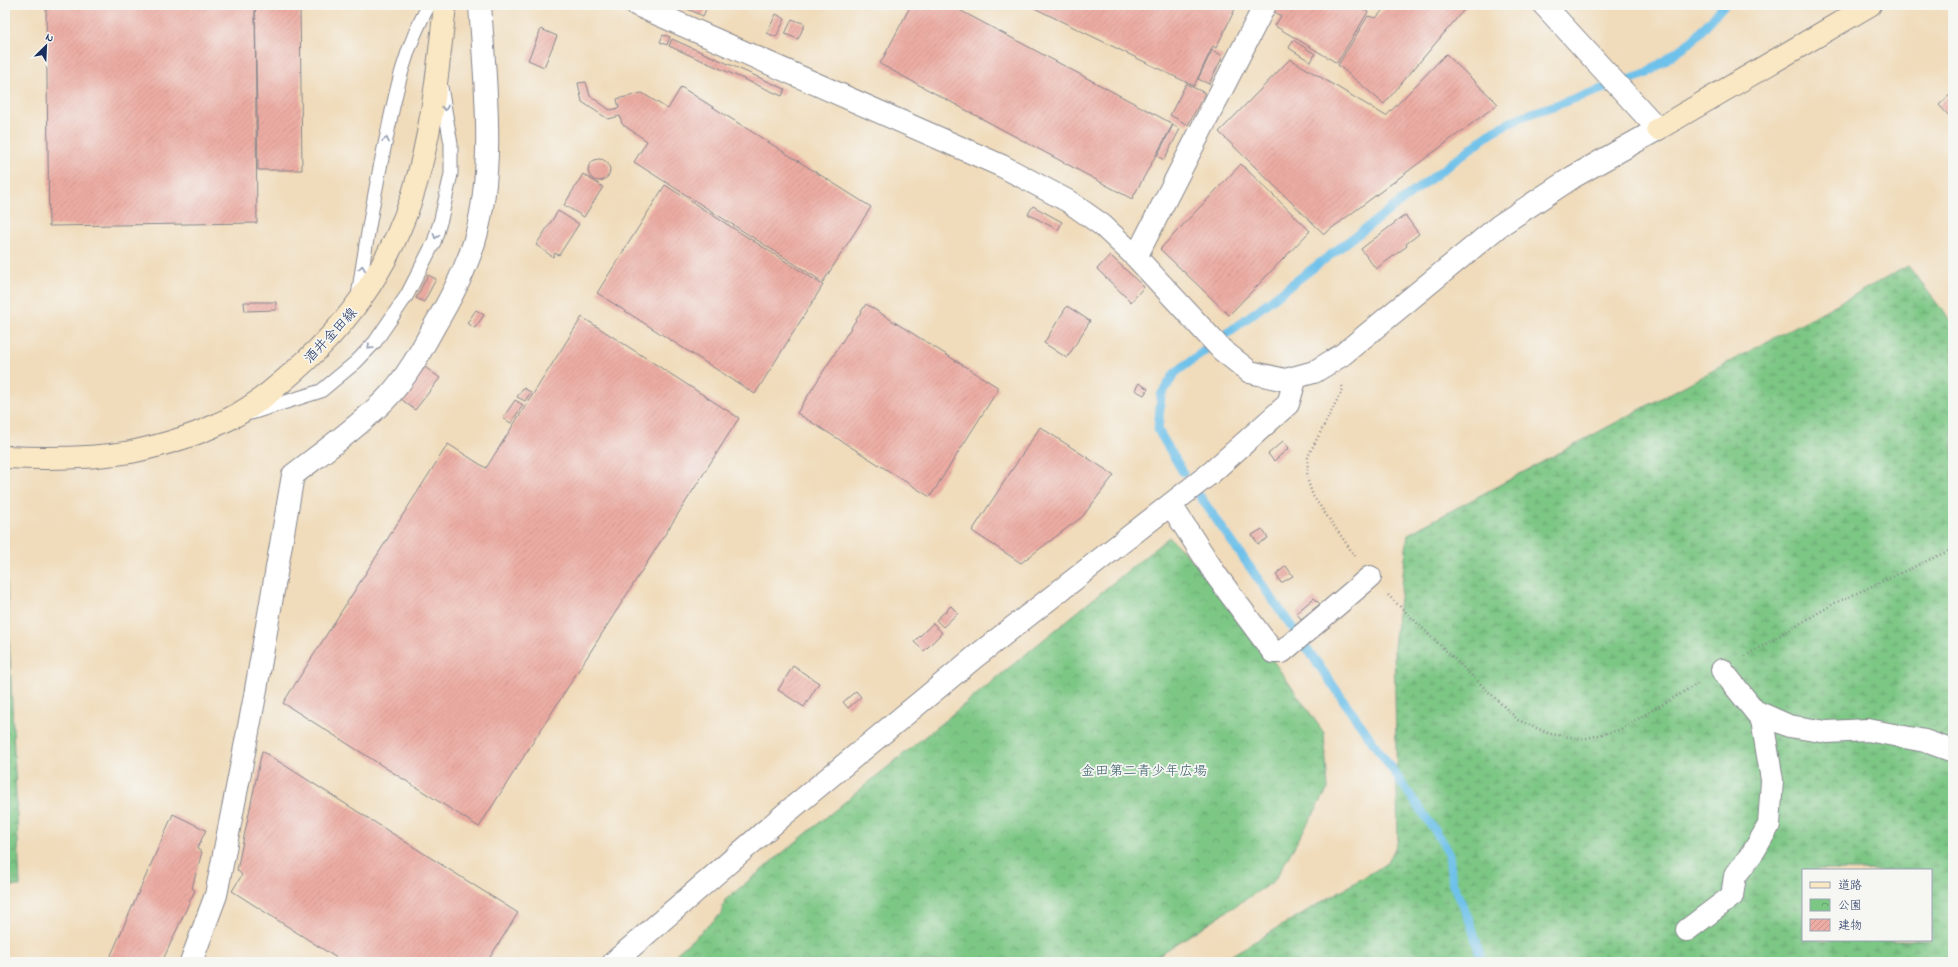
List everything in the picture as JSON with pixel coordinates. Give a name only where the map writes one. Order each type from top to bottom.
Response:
[{"type":"main road","name":"酒井金田線","points":[[8,457],[86,458],[132,452],[188,436],[228,420],[267,395],[298,369],[329,339],[357,306],[381,268],[412,196],[432,120],[445,5]]},
{"type":"main road","points":[[1658,129],[1870,5]]},
{"type":"street","points":[[191,962],[216,895],[254,701],[293,475],[385,400],[407,373],[439,318],[474,244],[483,204],[486,177],[485,95],[480,5]]},
{"type":"street","points":[[637,5],[1002,166],[1068,201],[1102,225],[1136,257],[1216,344],[1250,372],[1285,380],[1314,372],[1338,358],[1499,226],[1573,177],[1658,129],[1544,5]]},
{"type":"street","points":[[1136,257],[1265,5]]},
{"type":"street","points":[[614,962],[786,813],[975,656],[1212,472],[1288,404],[1296,377]]},
{"type":"street","points":[[1171,505],[1216,575],[1272,652],[1282,652],[1370,577]]},
{"type":"street","points":[[1687,930],[1732,896],[1735,876],[1754,850],[1769,825],[1772,780],[1762,720],[1722,670]]},
{"type":"street","points":[[1755,711],[1789,726],[1827,732],[1868,730],[1925,741],[1953,752]]},
{"type":"lane","points":[[357,306],[367,229],[397,87],[418,23],[429,5]]},
{"type":"lane","points":[[228,420],[321,391],[356,362],[375,342],[407,295],[434,242],[441,219],[451,174],[451,144],[438,70]]},
{"type":"path","points":[[1338,358],[1342,389],[1308,456],[1307,478],[1313,496],[1370,577],[1518,720],[1550,734],[1583,739],[1619,730],[1835,603],[1953,549]]},
{"type":"green space","points":[[1908,266],[1953,324],[1953,962],[1220,962],[1388,863],[1398,841],[1394,647],[1408,534]]},
{"type":"green space","name":"金田第二青少年広場","points":[[1169,537],[1226,594],[1324,733],[1328,789],[1274,881],[1148,962],[667,962],[721,914],[725,900]]},
{"type":"green space","points":[[5,548],[20,886],[5,886]]},
{"type":"building","points":[[46,5],[255,5],[257,223],[49,226]]},
{"type":"building","points":[[255,5],[300,5],[302,170],[258,170]]},
{"type":"building","points":[[679,5],[708,5],[703,16]]},
{"type":"building","points":[[911,5],[950,5],[1173,124],[1132,199],[880,64]]},
{"type":"building","points":[[1028,5],[1237,5],[1216,48],[1213,46],[1194,86]]},
{"type":"building","points":[[1277,5],[1356,5],[1368,12],[1337,63],[1275,26],[1281,16],[1273,11]]},
{"type":"building","points":[[1387,5],[1468,5],[1384,104],[1338,65],[1368,16],[1376,18]]},
{"type":"building","points":[[776,14],[785,19],[776,37],[767,33]]},
{"type":"building","points":[[792,19],[805,24],[798,39],[785,34]]},
{"type":"building","points":[[541,29],[557,36],[544,67],[528,60]]},
{"type":"building","points":[[663,35],[670,37],[667,45],[660,42]]},
{"type":"building","points":[[672,39],[785,89],[782,96],[669,46]]},
{"type":"building","points":[[1293,40],[1315,54],[1311,62],[1289,48]]},
{"type":"building","points":[[1212,50],[1223,56],[1209,84],[1198,79]]},
{"type":"building","points":[[1446,54],[1498,104],[1324,234],[1219,132],[1290,59],[1386,116]]},
{"type":"building","points":[[586,82],[590,96],[610,110],[619,108],[617,99],[642,93],[668,109],[681,87],[871,207],[823,282],[634,162],[647,141],[622,124],[620,116],[608,119],[582,102],[578,83]]},
{"type":"building","points":[[1186,84],[1205,93],[1188,125],[1170,115]]},
{"type":"building","points":[[1953,92],[1953,120],[1939,105]]},
{"type":"building","points":[[1173,125],[1180,129],[1164,160],[1157,156]]},
{"type":"building","points":[[599,159],[607,162],[610,170],[607,178],[599,181],[591,178],[588,170],[591,162]]},
{"type":"building","points":[[1241,164],[1310,231],[1229,315],[1160,249]]},
{"type":"building","points":[[583,174],[603,187],[584,217],[564,205]]},
{"type":"building","points":[[665,185],[823,285],[755,394],[597,293]]},
{"type":"building","points":[[1033,206],[1062,222],[1058,230],[1028,214]]},
{"type":"building","points":[[558,211],[579,224],[559,255],[555,253],[553,257],[536,245]]},
{"type":"building","points":[[1405,215],[1419,234],[1406,244],[1407,246],[1376,269],[1361,249]]},
{"type":"building","points":[[1110,255],[1144,287],[1131,302],[1097,269]]},
{"type":"building","points":[[428,275],[436,279],[424,302],[416,298]]},
{"type":"building","points":[[244,302],[276,302],[276,310],[245,311]]},
{"type":"building","points":[[866,304],[999,388],[930,497],[797,413]]},
{"type":"building","points":[[1067,306],[1090,321],[1067,358],[1044,343]]},
{"type":"building","points":[[476,310],[484,315],[475,328],[467,323]]},
{"type":"building","points":[[582,317],[739,418],[479,827],[283,703],[448,444],[486,468]]},
{"type":"building","points":[[425,367],[440,378],[415,410],[401,399]]},
{"type":"building","points":[[1139,383],[1148,389],[1144,395],[1135,390]]},
{"type":"building","points":[[523,388],[531,392],[525,401],[517,397]]},
{"type":"building","points":[[515,400],[523,405],[511,423],[503,418]]},
{"type":"building","points":[[1040,427],[1114,475],[1083,516],[1021,563],[972,531]]},
{"type":"building","points":[[1283,441],[1289,448],[1274,461],[1268,454]]},
{"type":"building","points":[[1262,529],[1268,538],[1258,544],[1252,535]]},
{"type":"building","points":[[1286,566],[1293,576],[1281,583],[1276,574]]},
{"type":"building","points":[[1314,598],[1320,604],[1301,619],[1296,613]]},
{"type":"building","points":[[951,606],[958,613],[943,627],[936,620]]},
{"type":"building","points":[[933,623],[942,633],[924,651],[914,642]]},
{"type":"building","points":[[793,666],[819,683],[804,707],[778,690]]},
{"type":"building","points":[[856,691],[861,697],[848,708],[843,702]]},
{"type":"building","points":[[262,751],[518,913],[487,962],[343,962],[232,891],[242,875],[237,870]]},
{"type":"building","points":[[173,814],[206,830],[197,849],[202,852],[192,888],[195,890],[162,962],[108,962]]},
{"type":"waterway","points":[[1183,472],[1158,430],[1161,395],[1175,373],[1495,130],[1521,117],[1646,74],[1693,40],[1724,5]]},
{"type":"waterway","points":[[1199,495],[1434,829],[1449,854],[1452,882],[1471,924],[1482,962]]}]
